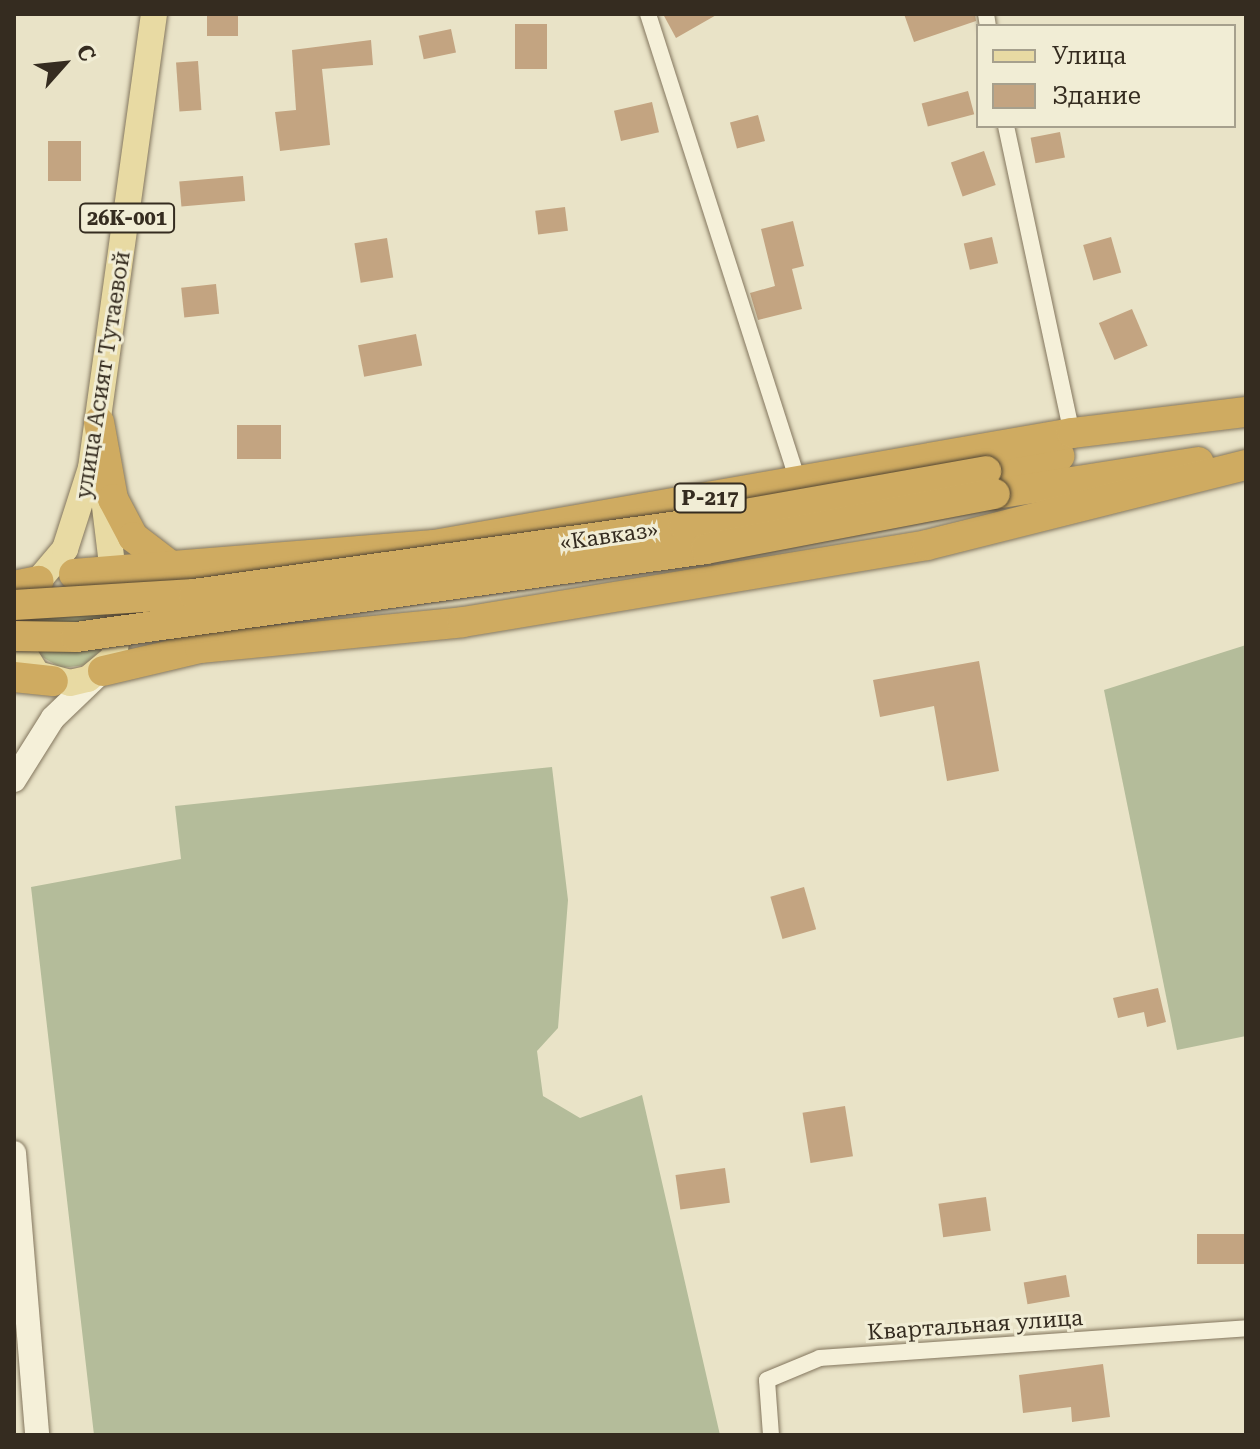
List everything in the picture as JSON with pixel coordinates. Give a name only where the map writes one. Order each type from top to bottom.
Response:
[{"type":"highway","name":"Р-217","points":[[171,566],[434,545],[1072,433],[1246,412]]},
{"type":"highway","name":"«Кавказ»","points":[[14,636],[76,637],[706,549],[1246,420]]},
{"type":"highway","points":[[99,422],[113,499],[133,537],[171,566]]},
{"type":"highway","name":"«Кавказ»","points":[[25,590],[194,594],[991,482],[1246,455]]},
{"type":"highway","points":[[103,671],[200,648],[463,622],[927,545],[1246,465]]},
{"type":"highway","points":[[74,574],[171,566]]},
{"type":"highway","points":[[14,677],[53,681]]},
{"type":"main road","name":"улица Асият Тутаевой","points":[[14,618],[25,590],[83,508],[99,422],[154,14]]},
{"type":"main road","points":[[14,780],[53,718],[103,671],[121,641],[99,422]]},
{"type":"main road","points":[[25,590],[74,574],[107,590],[118,606]]},
{"type":"main road","points":[[14,636],[24,662],[53,681],[103,671]]},
{"type":"main road","points":[[14,1153],[37,1435]]},
{"type":"street","points":[[648,14],[799,483]]},
{"type":"street","points":[[1006,128],[1072,433]]},
{"type":"street","name":"Квартальная улица","points":[[771,1435],[767,1380],[820,1358],[1246,1328]]},
{"type":"green space","points":[[103,610],[104,647],[86,665],[61,668],[39,655],[30,618]]},
{"type":"green space","points":[[1246,645],[1246,1036],[1177,1050],[1104,690]]},
{"type":"green space","points":[[552,767],[568,900],[558,1028],[537,1051],[543,1096],[580,1118],[642,1095],[720,1435],[94,1435],[31,887],[181,859],[175,806]]},
{"type":"building","points":[[207,14],[238,14],[238,36],[207,36]]},
{"type":"building","points":[[663,14],[718,14],[676,38]]},
{"type":"building","points":[[904,14],[975,14],[976,21],[914,42]]},
{"type":"building","points":[[515,24],[547,24],[547,69],[515,69]]},
{"type":"building","points":[[451,29],[456,52],[424,59],[419,36]]},
{"type":"building","points":[[371,40],[373,65],[322,69],[330,145],[280,151],[275,112],[296,110],[292,50]]},
{"type":"building","points":[[198,61],[201,110],[179,111],[176,63]]},
{"type":"building","points":[[968,91],[974,114],[928,127],[922,103]]},
{"type":"building","points":[[652,102],[659,132],[621,141],[614,111]]},
{"type":"building","points":[[758,115],[765,141],[737,149],[730,123]]},
{"type":"building","points":[[1060,132],[1065,158],[1036,163],[1031,138]]},
{"type":"building","points":[[48,141],[81,141],[81,181],[48,181]]},
{"type":"building","points":[[984,151],[996,185],[963,196],[951,162]]},
{"type":"building","points":[[243,176],[245,201],[181,206],[179,182]]},
{"type":"building","points":[[565,207],[568,231],[538,234],[535,211]]},
{"type":"building","points":[[793,221],[804,266],[792,269],[802,309],[758,320],[750,293],[775,286],[761,229]]},
{"type":"building","points":[[992,237],[998,263],[970,270],[964,244]]},
{"type":"building","points":[[1111,237],[1121,273],[1093,281],[1083,245]]},
{"type":"building","points":[[387,238],[393,278],[361,283],[354,243]]},
{"type":"building","points":[[216,284],[219,314],[184,317],[181,288]]},
{"type":"building","points":[[1132,309],[1148,346],[1114,360],[1099,323]]},
{"type":"building","points":[[416,334],[422,365],[364,377],[358,345]]},
{"type":"building","points":[[237,425],[281,425],[281,459],[237,459]]},
{"type":"building","points":[[979,661],[999,771],[947,781],[934,706],[880,717],[873,680]]},
{"type":"building","points":[[804,887],[816,929],[782,939],[770,897]]},
{"type":"building","points":[[1158,988],[1166,1022],[1147,1027],[1144,1012],[1118,1018],[1113,998]]},
{"type":"building","points":[[845,1106],[853,1156],[811,1163],[803,1113]]},
{"type":"building","points":[[725,1168],[730,1203],[680,1210],[675,1175]]},
{"type":"building","points":[[986,1197],[991,1231],[943,1237],[938,1204]]},
{"type":"building","points":[[1197,1234],[1246,1234],[1246,1264],[1197,1264]]},
{"type":"building","points":[[1066,1275],[1070,1297],[1027,1304],[1024,1282]]},
{"type":"building","points":[[1103,1364],[1110,1417],[1072,1422],[1071,1407],[1023,1413],[1019,1375]]}]
